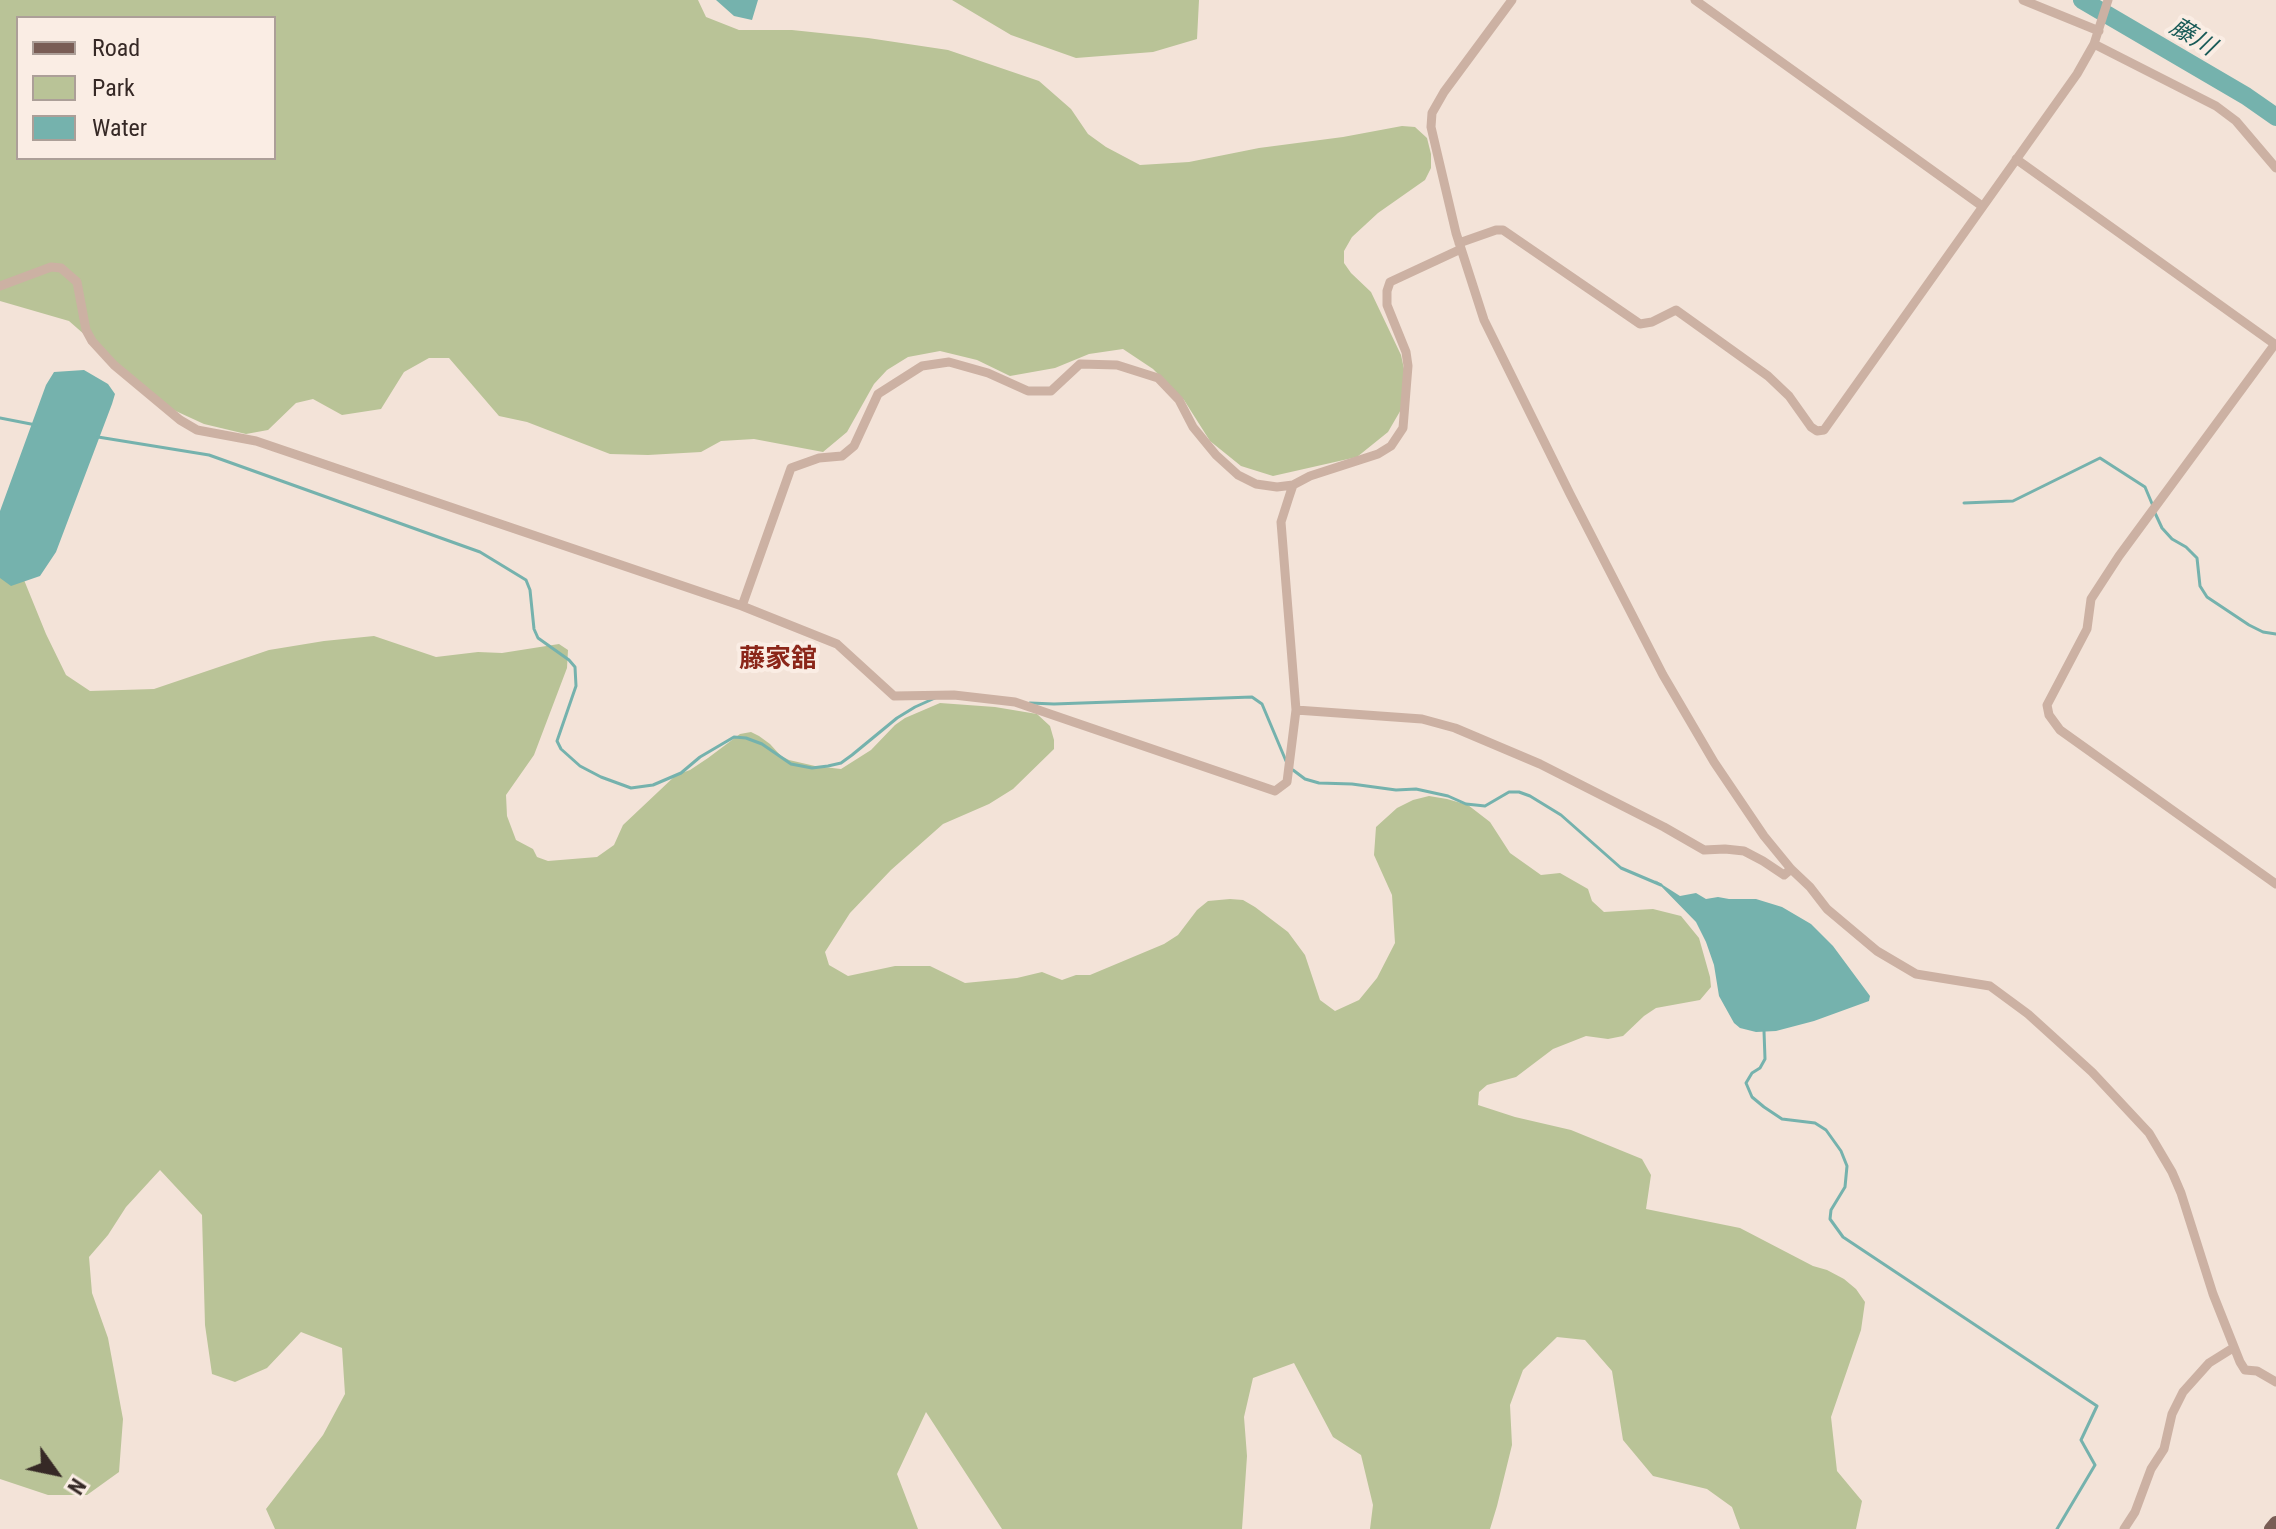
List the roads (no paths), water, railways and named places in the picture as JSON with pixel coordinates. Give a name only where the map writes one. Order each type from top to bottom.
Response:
[{"type":"main road","points":[[2271,1529],[2276,1523]]},
{"type":"street","points":[[1512,0],[1444,92],[1432,113],[1431,127],[1460,246],[1484,320],[1663,675],[1714,762],[1764,836],[1827,909],[1877,951],[1916,974],[1981,983],[2003,995],[2092,1072],[2149,1133],[2181,1193],[2233,1348],[2245,1370],[2274,1377]]},
{"type":"street","points":[[1695,0],[1982,206]]},
{"type":"street","points":[[2023,0],[2100,28]]},
{"type":"street","points":[[742,606],[791,468],[819,458],[842,456],[854,446],[878,394],[922,366],[949,362],[988,373],[1028,391],[1051,391],[1080,364],[1117,365],[1158,378],[1179,400],[1193,427],[1216,455],[1238,475],[1256,484],[1277,487],[1293,485],[1310,476],[1378,454],[1391,446],[1403,428],[1408,366],[1406,352],[1387,305],[1390,282],[1496,230],[1503,230],[1640,324],[1652,322],[1676,310],[1768,376],[1789,396],[1809,425],[1820,431],[1829,424],[2077,74],[2094,44],[2108,0]]},
{"type":"street","points":[[2094,44],[2216,106],[2236,121],[2276,168]]},
{"type":"street","points":[[2016,159],[2275,345],[2119,556],[2091,599],[2087,629],[2047,705],[2049,715],[2060,730],[2276,884]]},
{"type":"street","points":[[0,286],[51,267],[61,268],[77,282],[86,330],[92,341],[114,365],[180,420],[197,430],[256,441],[742,606],[837,644],[894,696],[954,695],[1015,702],[1275,791],[1287,782],[1296,710],[1281,522],[1293,485]]},
{"type":"street","points":[[1296,710],[1422,719],[1455,728],[1540,764],[1704,850],[1744,851],[1784,875],[1791,869]]},
{"type":"street","points":[[2124,1529],[2135,1512],[2151,1469],[2164,1449],[2172,1414],[2183,1392],[2209,1363],[2233,1348]]},
{"type":"water","points":[[716,0],[758,0],[752,20],[734,16]]},
{"type":"water","points":[[84,370],[108,384],[115,394],[112,404],[56,552],[40,576],[11,586],[0,578],[0,511],[46,385],[54,372]]},
{"type":"water","points":[[1655,880],[1680,896],[1696,893],[1706,899],[1756,899],[1782,907],[1811,924],[1833,946],[1870,996],[1869,1001],[1776,1031],[1756,1032],[1740,1028],[1719,996],[1714,965],[1696,922]]},
{"type":"waterway","name":"藤川","points":[[2082,0],[2246,96],[2276,117]]},
{"type":"waterway","points":[[0,418],[36,425]]},
{"type":"waterway","points":[[98,437],[209,455],[480,552],[526,580],[538,638],[575,667],[576,686],[557,741],[561,749],[580,766],[631,788],[653,785],[681,773],[700,757],[734,737],[762,744],[791,764],[812,768],[841,763],[897,718],[935,698]]},
{"type":"waterway","points":[[1964,503],[2013,501],[2100,458],[2145,487],[2153,506]]},
{"type":"waterway","points":[[2155,513],[2172,539],[2197,558],[2200,586],[2207,597],[2249,625],[2276,634]]},
{"type":"waterway","points":[[1030,703],[1252,697],[1262,704],[1286,761]]},
{"type":"waterway","points":[[1293,770],[1305,779],[1319,783],[1416,789],[1448,796],[1466,804],[1485,806],[1509,792],[1519,792],[1561,815],[1621,868],[1661,885]]},
{"type":"waterway","points":[[1764,1031],[1765,1059],[1746,1083],[1752,1097],[1764,1107],[1782,1119],[1815,1123],[1826,1130],[1841,1151],[1847,1166],[1845,1187],[1831,1210],[1830,1219],[1843,1237],[2097,1406],[2081,1440],[2095,1465],[2057,1529]]},
{"type":"district","name":"藤家舘","points":[[778,660]]}]
